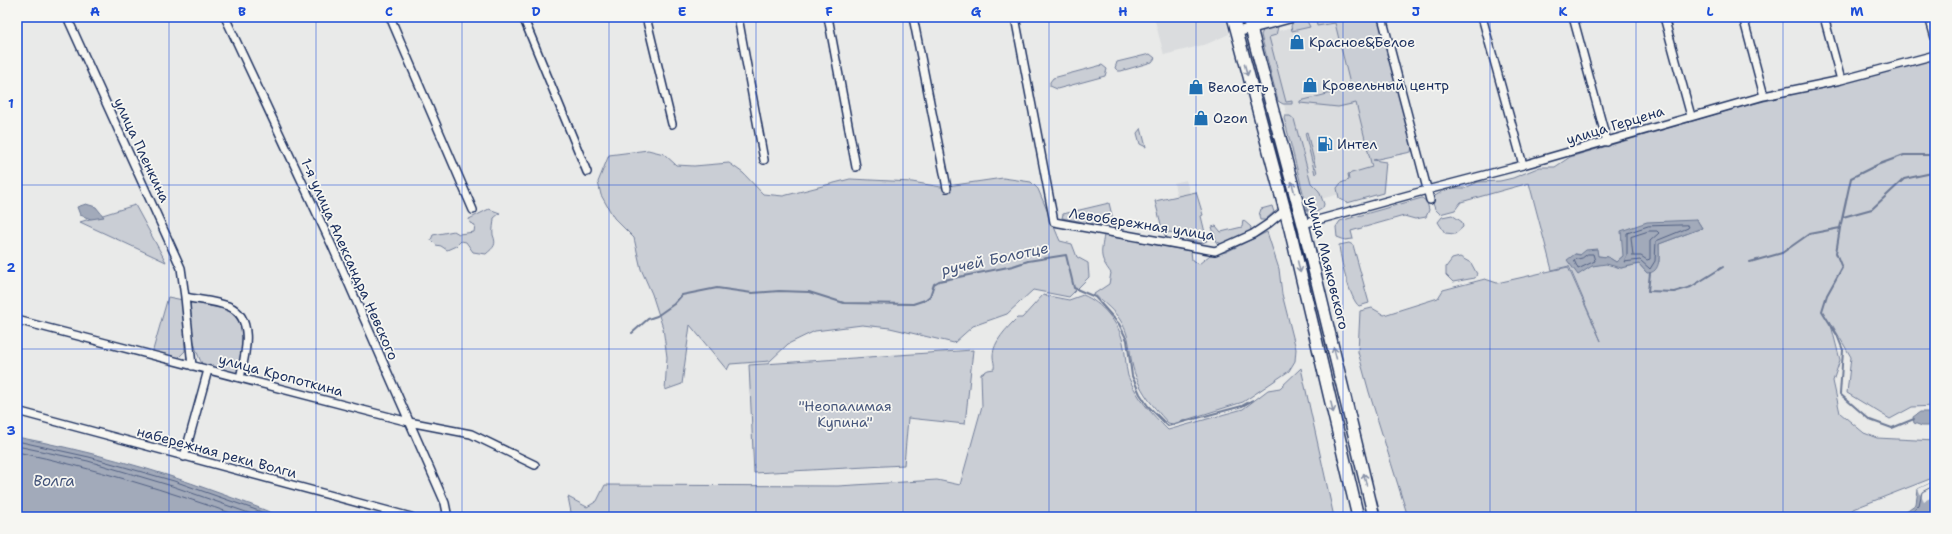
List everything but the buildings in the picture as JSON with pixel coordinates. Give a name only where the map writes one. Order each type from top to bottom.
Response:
[{"type":"main road","name":"улица Маяковского","points":[[1233,17],[1284,210],[1358,517]]},
{"type":"main road","name":"улица Маяковского","points":[[1248,17],[1303,224],[1374,517]]},
{"type":"street","name":"улица Пленкина","points":[[66,17],[182,268],[192,366]]},
{"type":"street","name":"1-я улица Александра Невского","points":[[225,17],[333,248],[445,503],[446,515]]},
{"type":"street","points":[[390,17],[473,210]]},
{"type":"street","points":[[522,17],[587,172]]},
{"type":"street","points":[[646,17],[672,124]]},
{"type":"street","points":[[738,17],[764,160]]},
{"type":"street","points":[[828,17],[856,167]]},
{"type":"street","points":[[913,17],[947,188]]},
{"type":"street","name":"Левобережная улица","points":[[1015,17],[1054,222],[1215,251],[1253,234],[1268,224],[1284,210]]},
{"type":"street","points":[[1237,32],[1293,17]]},
{"type":"street","points":[[1382,17],[1430,200]]},
{"type":"street","points":[[1482,17],[1523,165]]},
{"type":"street","points":[[1573,17],[1607,142]]},
{"type":"street","points":[[1664,17],[1691,116]]},
{"type":"street","points":[[1743,17],[1764,96]]},
{"type":"street","points":[[1824,17],[1841,80]]},
{"type":"street","points":[[1929,17],[1935,38]]},
{"type":"street","name":"улица Герцена","points":[[1303,224],[1607,142],[1691,116],[1764,96],[1841,80],[1935,55]]},
{"type":"street","points":[[185,297],[228,306],[238,313],[245,328],[247,337],[246,352],[240,378]]},
{"type":"street","name":"улица Кропоткина","points":[[17,320],[409,422],[471,434],[535,465]]},
{"type":"street","points":[[184,457],[208,370]]},
{"type":"street","name":"набережная реки Волги","points":[[17,411],[411,517]]},
{"type":"shaded area","points":[[1154,17],[1225,17],[1229,34],[1207,44],[1164,55]]},
{"type":"shaded area","points":[[1335,17],[1378,184],[1309,202],[1266,34]]},
{"type":"shaded area","points":[[1186,180],[1190,194],[1177,197],[1174,183]]},
{"type":"green space","points":[[1324,17],[1379,17],[1412,145],[1411,152],[1373,160],[1386,162],[1383,193],[1347,203],[1339,198],[1337,188],[1341,183],[1349,180],[1348,174],[1372,167],[1356,103],[1338,107],[1300,103],[1300,101],[1351,88],[1335,23],[1317,26],[1316,19]]},
{"type":"green space","points":[[1306,19],[1310,27],[1292,31],[1291,26],[1293,22]]},
{"type":"green space","points":[[1272,26],[1278,27],[1276,35],[1269,37],[1286,102],[1292,101],[1292,104],[1283,104],[1278,101],[1261,35],[1264,28]]},
{"type":"green space","points":[[1150,54],[1155,58],[1152,62],[1121,71],[1118,71],[1115,68],[1117,62]]},
{"type":"green space","points":[[1935,59],[1935,406],[1912,407],[1890,419],[1847,393],[1851,357],[1830,321],[1840,360],[1833,381],[1840,413],[1864,433],[1877,438],[1935,441],[1935,477],[1853,509],[1846,517],[1408,517],[1358,352],[1360,311],[1372,308],[1384,315],[1438,298],[1443,290],[1485,279],[1497,283],[1568,267],[1601,341],[1569,266],[1552,270],[1529,183],[1461,202],[1455,210],[1440,214],[1435,209],[1431,198],[1449,188],[1465,188],[1478,182],[1500,181],[1513,178],[1540,167],[1555,167],[1570,157],[1740,107]],"holes":[[[1697,220],[1702,228],[1659,244],[1659,262],[1647,273],[1639,264],[1621,268],[1606,263],[1592,266],[1575,254],[1608,257],[1616,262],[1623,256]]]},
{"type":"green space","points":[[1102,65],[1107,69],[1105,76],[1057,89],[1050,86],[1050,82],[1053,78]]},
{"type":"green space","points":[[1285,116],[1290,116],[1294,119],[1311,183],[1319,191],[1324,204],[1323,208],[1315,213],[1308,212],[1284,118]]},
{"type":"green space","points":[[1141,128],[1146,147],[1140,144],[1137,133]]},
{"type":"green space","points":[[1307,132],[1317,173],[1315,174],[1305,133]]},
{"type":"green space","points":[[648,150],[664,154],[676,165],[694,166],[729,163],[743,173],[763,194],[783,196],[850,179],[912,182],[941,187],[1003,178],[1031,182],[1038,189],[1060,241],[1072,244],[1077,257],[1088,263],[1089,277],[1069,297],[1033,290],[1007,314],[973,326],[954,343],[890,328],[862,325],[815,331],[788,344],[770,361],[730,364],[727,370],[690,325],[682,384],[665,390],[667,357],[663,328],[652,294],[641,269],[634,238],[614,218],[601,195],[598,182],[609,155]]},
{"type":"green space","points":[[1196,192],[1203,215],[1201,216],[1207,241],[1202,243],[1186,240],[1185,235],[1168,232],[1166,237],[1163,232],[1155,201]]},
{"type":"green space","points":[[1422,198],[1427,202],[1429,210],[1426,217],[1415,219],[1404,216],[1351,231],[1353,239],[1345,240],[1337,237],[1336,227],[1340,221]]},
{"type":"green space","points":[[1109,203],[1115,228],[1062,218],[1063,214]]},
{"type":"green space","points":[[135,205],[166,262],[80,222]]},
{"type":"green space","points":[[1272,206],[1274,212],[1265,220],[1260,220],[1259,215],[1261,209]]},
{"type":"green space","points":[[489,209],[500,213],[494,218],[493,235],[495,244],[486,254],[473,252],[466,242],[461,241],[456,246],[447,250],[436,245],[431,240],[433,235],[454,231],[459,234],[474,232],[475,225],[470,223],[469,219]]},
{"type":"green space","points":[[1452,215],[1462,222],[1463,227],[1455,234],[1445,233],[1438,222],[1442,217]]},
{"type":"green space","points":[[1243,220],[1251,227],[1250,233],[1222,244],[1217,242],[1212,227],[1216,226],[1221,232],[1242,227]]},
{"type":"green space","points":[[1267,232],[1279,269],[1282,294],[1296,349],[1295,361],[1289,371],[1243,402],[1173,424],[1168,423],[1149,401],[1136,377],[1127,336],[1122,323],[1113,311],[1094,294],[1109,284],[1111,273],[1104,263],[1102,255],[1104,235],[1191,251],[1192,260],[1199,264],[1210,255],[1226,252]]},
{"type":"green space","points":[[1349,243],[1353,245],[1369,303],[1359,306],[1352,296],[1349,287],[1343,268],[1339,245]]},
{"type":"green space","points":[[1460,257],[1471,263],[1477,274],[1475,278],[1453,282],[1446,275],[1446,267],[1452,259]]},
{"type":"green space","points":[[1043,295],[1069,300],[1083,295],[1090,298],[1103,308],[1118,328],[1121,335],[1124,346],[1127,372],[1132,384],[1145,405],[1168,430],[1243,409],[1268,390],[1280,388],[1301,368],[1334,517],[572,517],[568,497],[587,507],[597,501],[605,485],[838,486],[937,480],[960,485],[982,406],[981,374],[988,370],[994,369],[993,356],[995,346],[1001,336],[1017,318],[1022,318]]},
{"type":"green space","points":[[168,297],[183,300],[185,351],[177,359],[154,353],[153,350]]},
{"type":"green space","points":[[191,302],[228,310],[241,325],[244,335],[245,348],[242,366],[237,376],[213,371],[206,368],[202,364],[195,347],[190,325],[189,315]]},
{"type":"green space","name":"\"Неопалимая Купина\"","points":[[973,350],[965,424],[908,418],[904,465],[754,473],[749,365]]},
{"type":"water","points":[[86,204],[96,207],[104,217],[91,219],[80,215],[77,207]]},
{"type":"water","points":[[1697,220],[1702,228],[1659,244],[1659,262],[1655,270],[1652,272],[1647,273],[1639,264],[1621,268],[1606,264],[1592,266],[1578,275],[1567,260],[1575,254],[1580,255],[1586,250],[1597,249],[1598,256],[1608,257],[1616,262],[1623,256],[1621,231],[1647,222]]},
{"type":"water","points":[[1920,412],[1935,412],[1935,426],[1922,426],[1914,423],[1913,417]]},
{"type":"water","name":"Волга","points":[[17,437],[142,467],[192,483],[281,517],[17,517]]},
{"type":"water","points":[[1935,481],[1935,517],[1898,517],[1916,504],[1918,489]]},
{"type":"pier","points":[[1935,481],[1935,496],[1924,501],[1918,489]]},
{"type":"waterway","points":[[1840,228],[1851,178],[1877,165],[1904,155],[1935,155]]},
{"type":"waterway","points":[[1843,217],[1872,209],[1904,179],[1932,173],[1935,181]]},
{"type":"waterway","points":[[1750,262],[1782,253],[1809,234],[1840,228],[1836,253],[1842,268],[1827,295],[1822,311],[1837,335],[1843,350],[1840,394],[1870,420],[1892,428],[1914,419]]},
{"type":"waterway","name":"ручей Болотце","points":[[632,333],[648,319],[657,316],[674,304],[682,295],[717,288],[752,293],[779,291],[809,292],[844,303],[913,304],[925,300],[930,296],[934,284],[939,281],[1013,266],[1028,261],[1066,255],[1074,288],[1095,297],[1119,324],[1127,340],[1132,376],[1140,394],[1148,406],[1168,426],[1242,406],[1253,400]]},
{"type":"waterway","points":[[1650,273],[1648,291],[1674,292],[1691,287],[1723,267]]},
{"type":"place","name":"Красное&Белое","points":[[1297,42]]},
{"type":"place","name":"Кровельный центр","points":[[1310,85]]},
{"type":"place","name":"Велосеть","points":[[1196,87]]},
{"type":"place","name":"Ozon","points":[[1201,118]]},
{"type":"place","name":"Интел","points":[[1325,144]]}]
